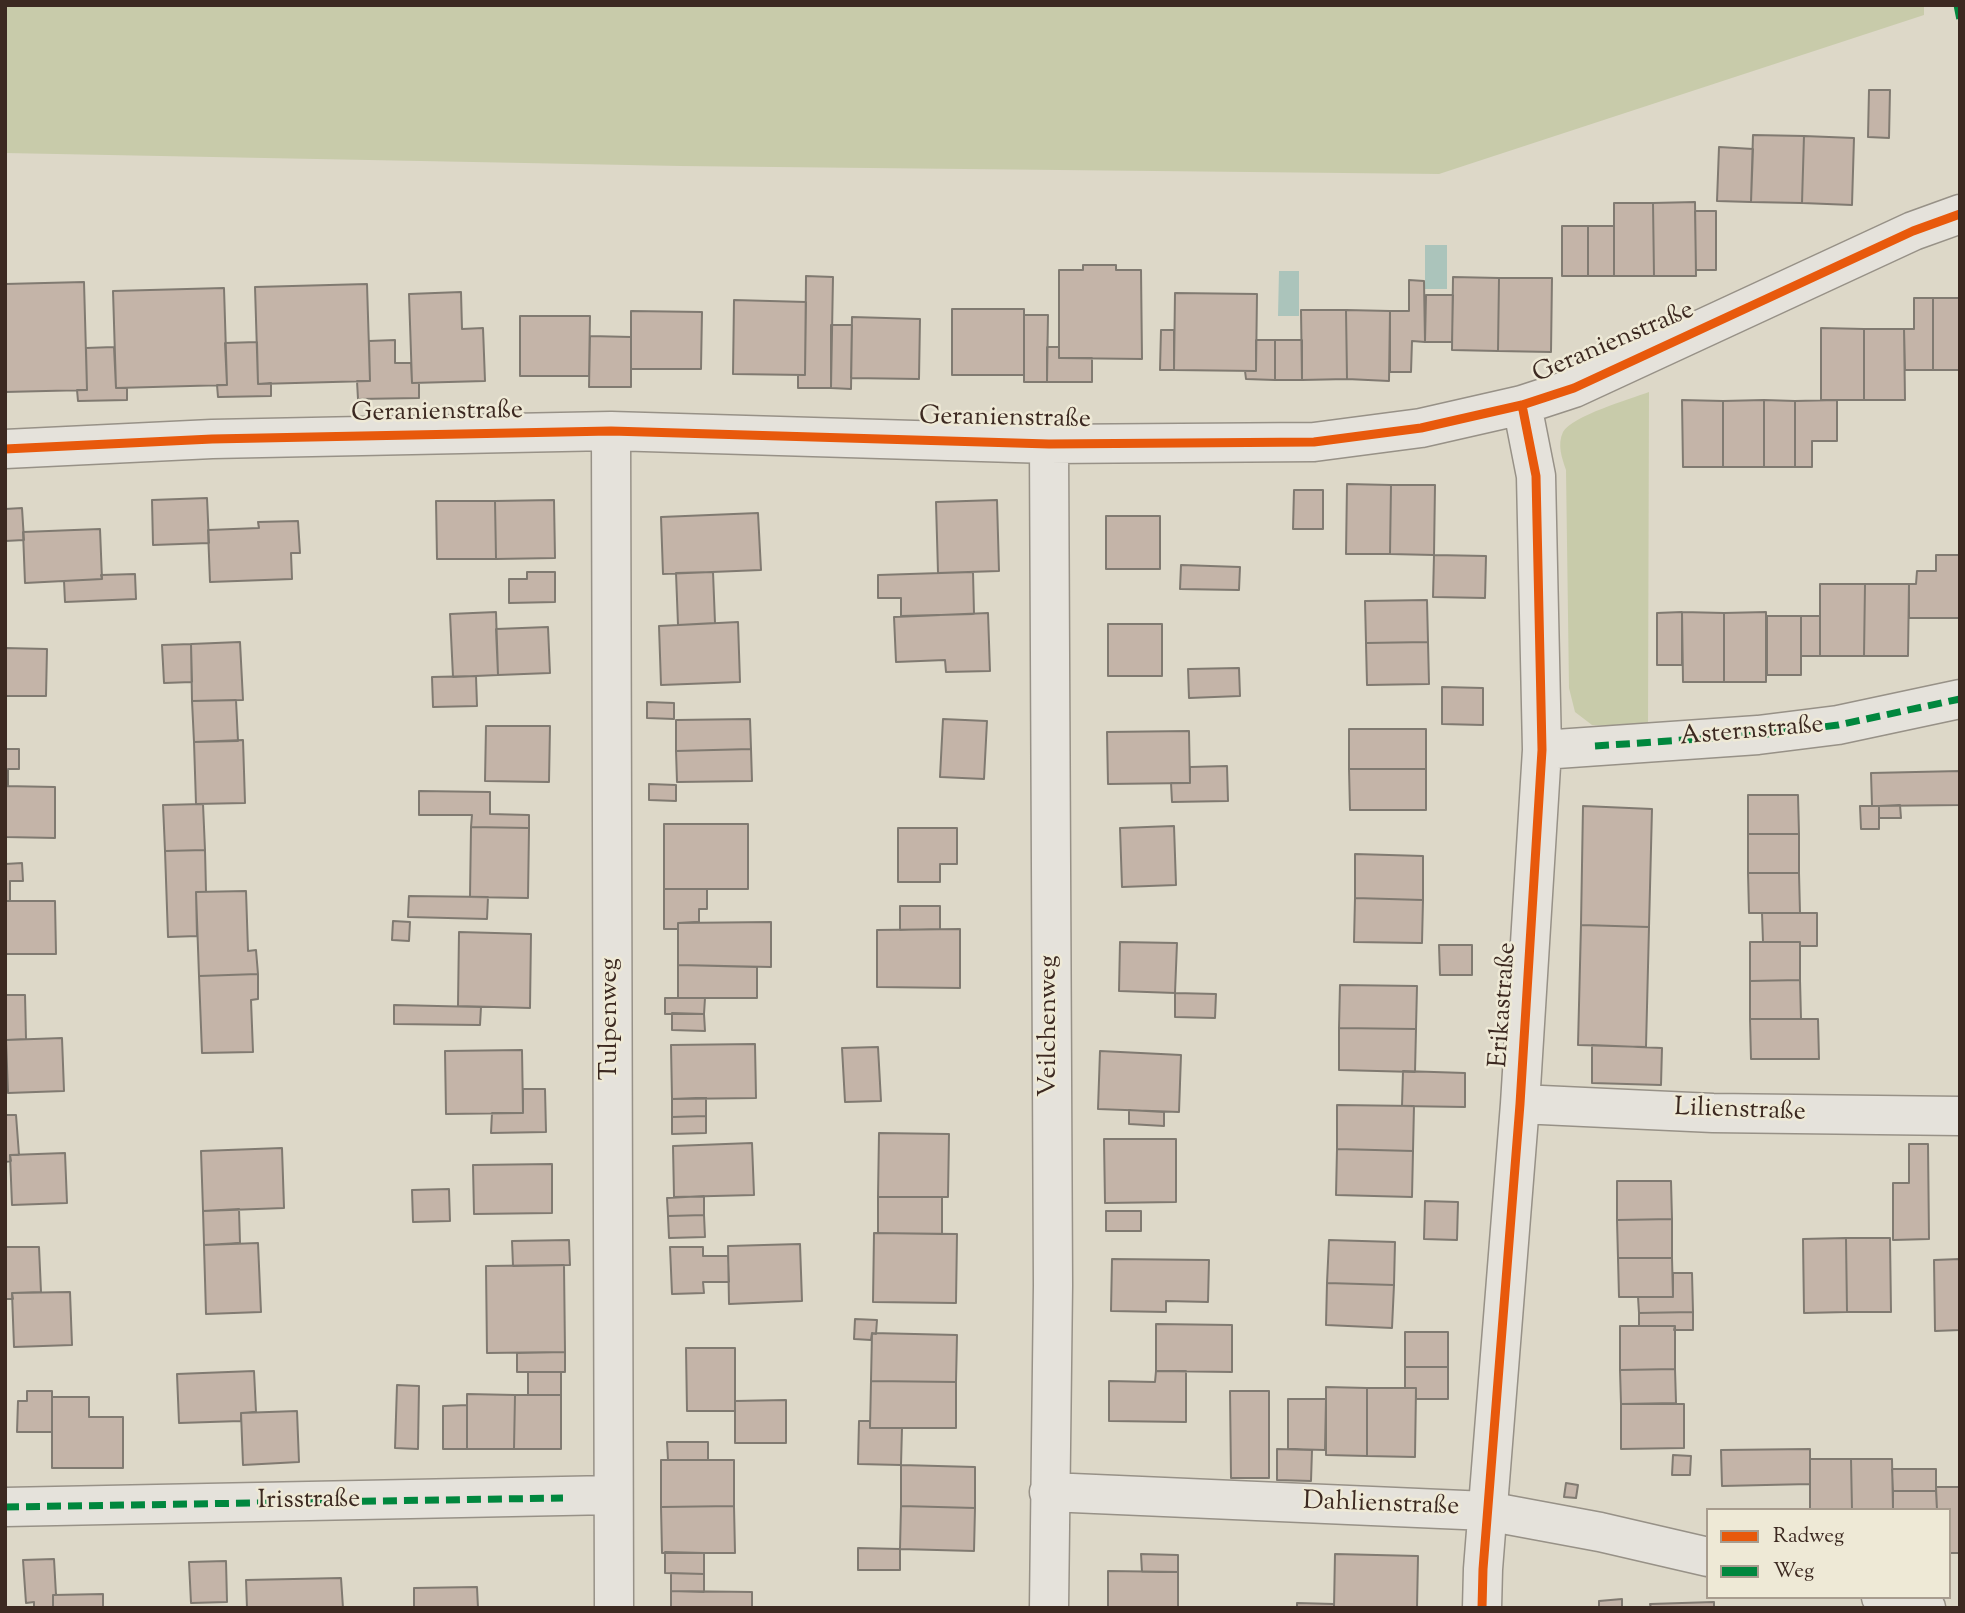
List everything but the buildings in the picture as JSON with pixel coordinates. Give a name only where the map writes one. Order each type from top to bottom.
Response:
[{"type":"street","name":"Geranienstraße","points":[[5,449],[212,439],[611,431],[1049,444],[1314,442],[1421,428],[1522,405],[1574,388],[1913,231],[1960,214]]},
{"type":"street","name":"Erikastraße","points":[[1482,1608],[1487,1510],[1520,1104],[1542,750],[1536,476],[1522,405]]},
{"type":"street","name":"Tulpenweg","points":[[611,431],[614,1608]]},
{"type":"street","name":"Veilchenweg","points":[[1049,444],[1053,1285],[1049,1608]]},
{"type":"street","name":"Asternstraße","points":[[1542,750],[1798,730],[1838,725],[1960,699]]},
{"type":"street","name":"Lilienstraße","points":[[1520,1104],[1713,1113],[1960,1116]]},
{"type":"street","name":"Dahlienstraße","points":[[1049,1492],[1487,1510],[1706,1557]]},
{"type":"street","name":"Irisstraße","points":[[5,1507],[613,1495]]},
{"type":"street","points":[[1889,1599],[1926,1608]]},
{"type":"green space","points":[[5,5],[1924,5],[1924,15],[1439,174],[681,166],[5,153]]},
{"type":"green space","points":[[1649,392],[1648,728],[1592,725],[1575,712],[1569,688],[1566,470],[1560,442],[1563,432],[1578,420]]},
{"type":"water","points":[[1425,245],[1447,245],[1447,289],[1425,289]]},
{"type":"water","points":[[1279,271],[1299,271],[1299,316],[1278,316]]},
{"type":"marked path","points":[[1957,5],[1960,20]]},
{"type":"marked path","points":[[1595,746],[1758,735],[1838,725],[1960,699]]},
{"type":"marked path","points":[[5,1507],[563,1498]]},
{"type":"cycle path","points":[[5,449],[212,439],[611,431],[1049,444],[1314,442],[1421,428],[1522,405],[1574,388],[1913,231],[1960,214]]},
{"type":"cycle path","points":[[1482,1608],[1520,1104],[1542,750],[1536,476],[1522,405]]}]
